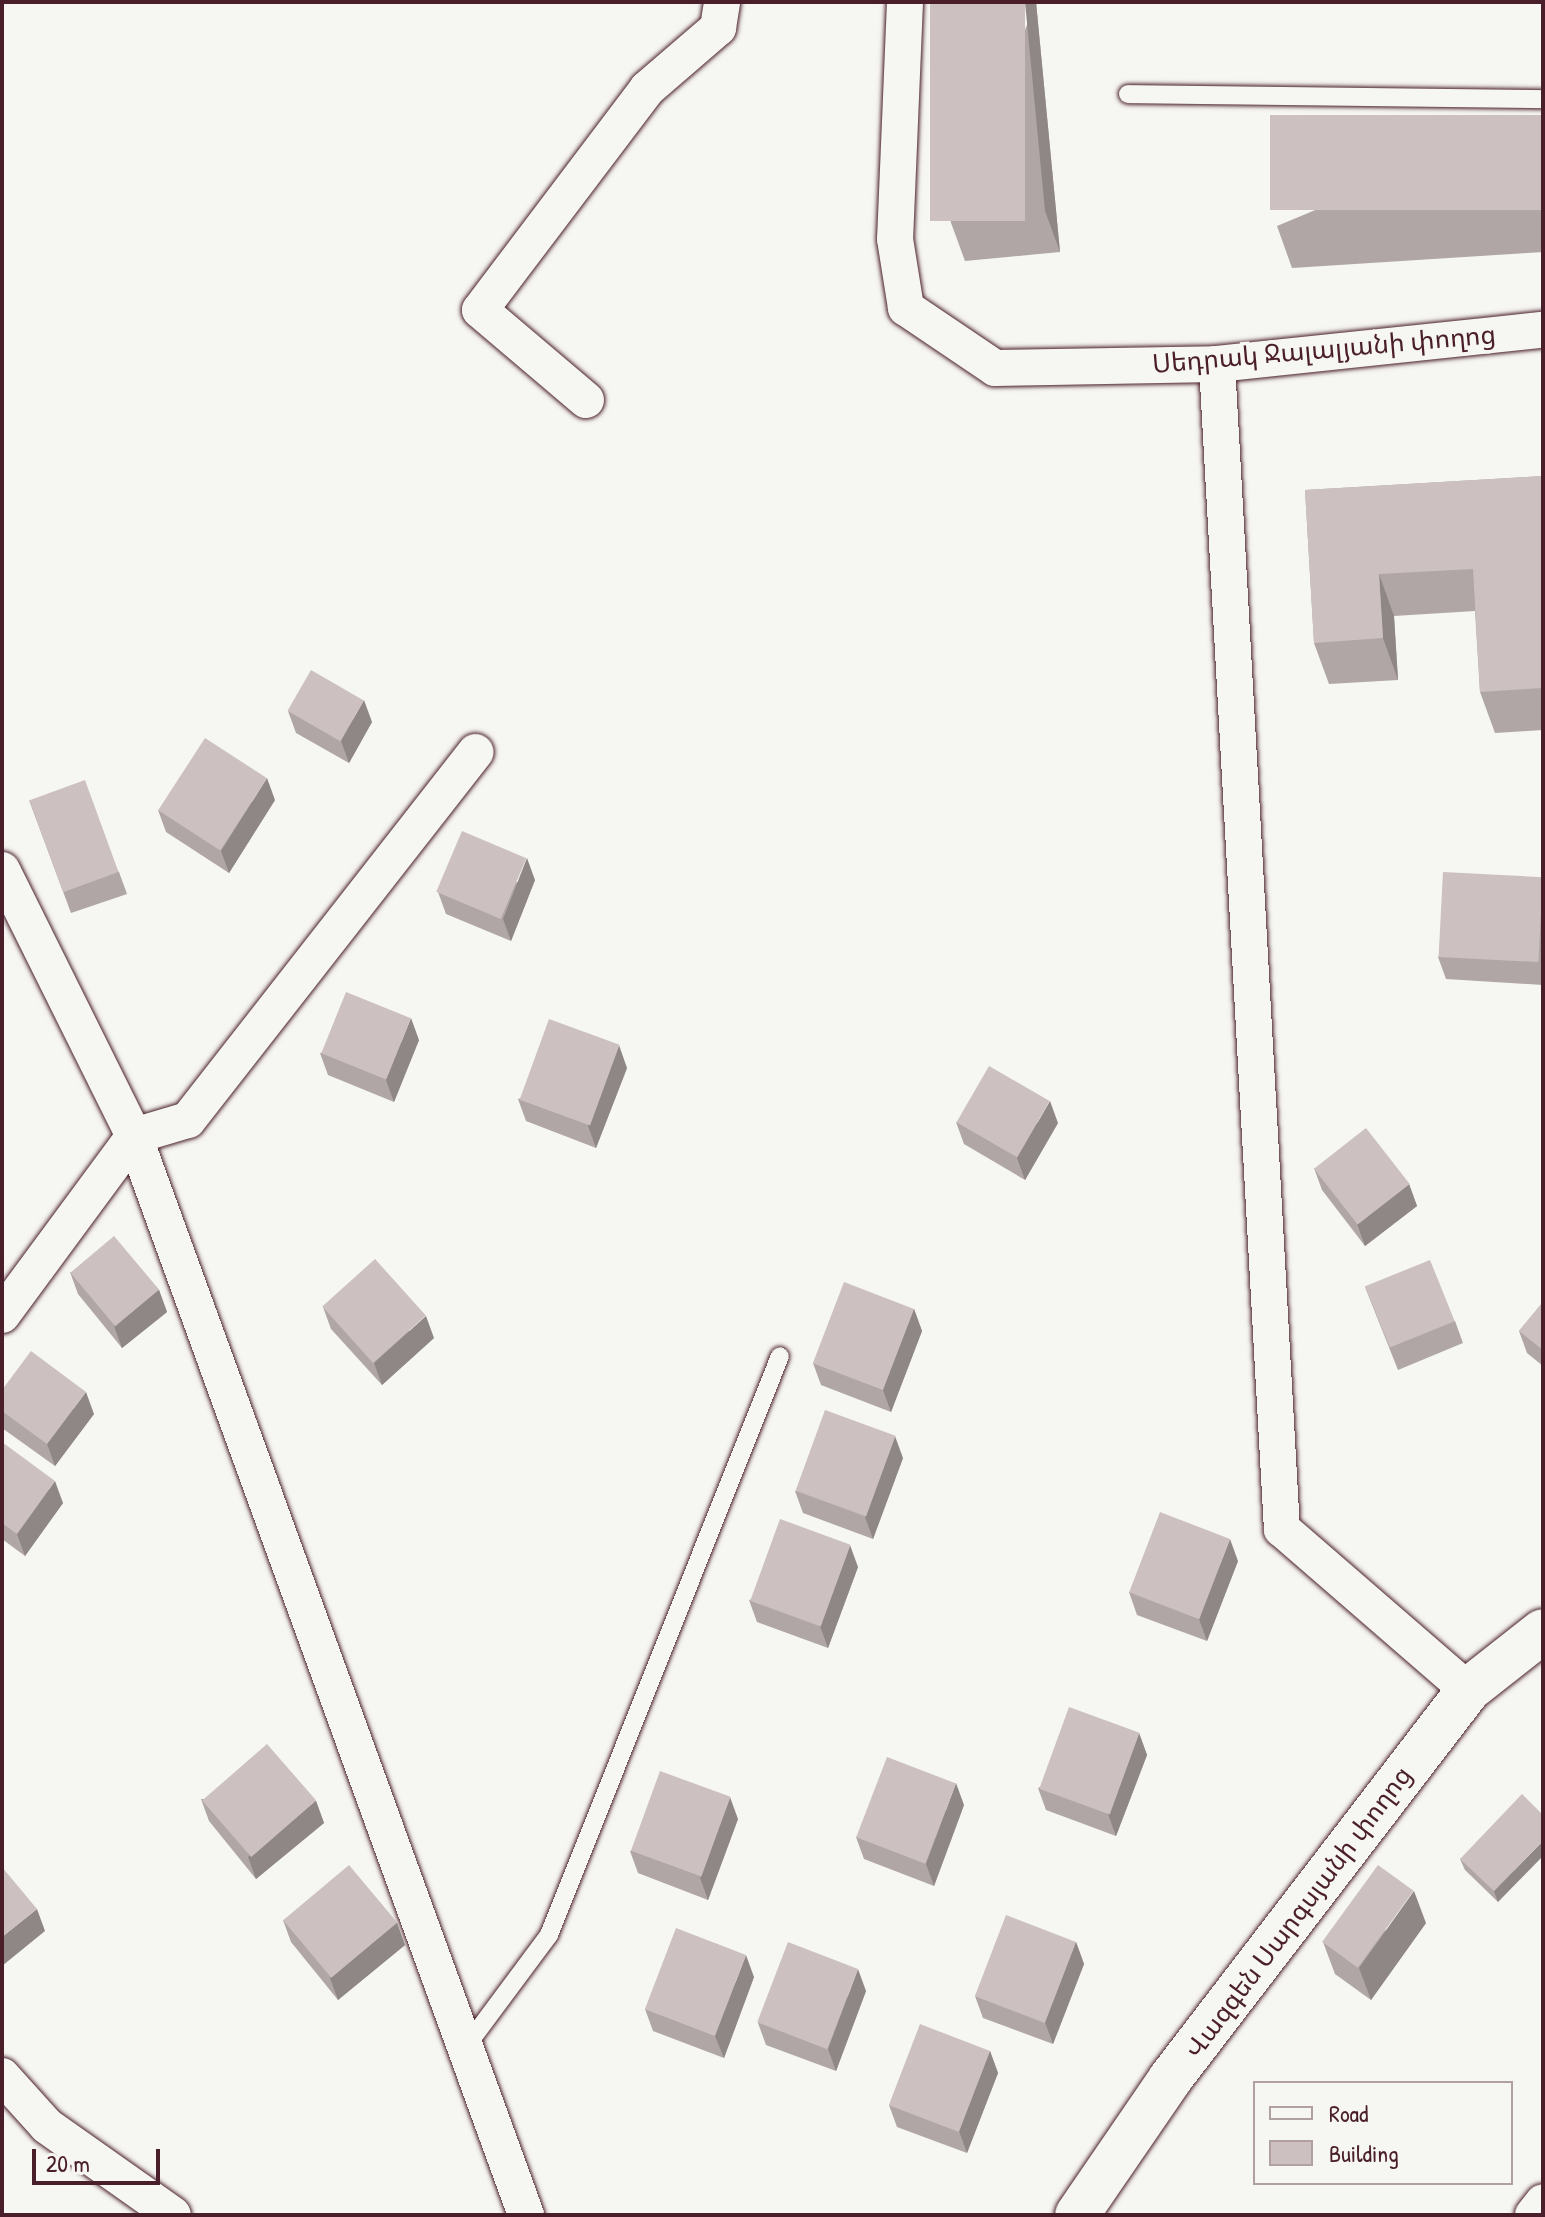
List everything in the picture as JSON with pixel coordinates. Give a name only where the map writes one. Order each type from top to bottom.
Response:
[{"type":"street","points":[[586,400],[480,310],[647,89],[718,28],[722,2]]},
{"type":"street","name":"Սեդրակ Ջալալյանի փողոց","points":[[905,2],[895,239],[906,308],[995,368],[1217,364],[1543,330]]},
{"type":"street","points":[[1217,364],[1282,1529],[1468,1690]]},
{"type":"street","points":[[2,1315],[134,1136],[188,1120],[475,752]]},
{"type":"street","points":[[2,870],[134,1136],[526,2215]]},
{"type":"street","name":"Վազգեն Սարգսյանի փողոց","points":[[1077,2215],[1170,2079],[1468,1690],[1543,1631]]},
{"type":"street","points":[[2,2076],[47,2126],[173,2215]]},
{"type":"street","points":[[1533,2215],[1543,2202]]},
{"type":"lane","points":[[1128,94],[1543,99]]},
{"type":"lane","points":[[465,2048],[549,1935],[780,1356]]},
{"type":"building","points":[[930,2],[1025,2],[1025,221],[930,221]]},
{"type":"building","points":[[1270,115],[1543,115],[1543,210],[1270,210]]},
{"type":"building","points":[[1543,476],[1543,688],[1480,692],[1473,569],[1379,574],[1383,638],[1314,643],[1305,490]]},
{"type":"building","points":[[311,670],[364,700],[340,741],[288,711]]},
{"type":"building","points":[[205,738],[267,778],[220,850],[158,810]]},
{"type":"building","points":[[85,780],[119,872],[63,892],[30,800]]},
{"type":"building","points":[[462,831],[526,858],[501,919],[436,892]]},
{"type":"building","points":[[1443,872],[1543,877],[1538,962],[1439,957]]},
{"type":"building","points":[[346,992],[411,1018],[386,1079],[321,1053]]},
{"type":"building","points":[[549,1019],[619,1045],[590,1125],[520,1100]]},
{"type":"building","points":[[989,1066],[1050,1101],[1017,1157],[956,1122]]},
{"type":"building","points":[[1366,1128],[1410,1184],[1358,1225],[1314,1169]]},
{"type":"building","points":[[114,1236],[159,1290],[115,1326],[70,1273]]},
{"type":"building","points":[[375,1259],[426,1315],[373,1363],[322,1307]]},
{"type":"building","points":[[1430,1260],[1455,1321],[1390,1347],[1365,1286]]},
{"type":"building","points":[[844,1282],[914,1309],[883,1390],[813,1363]]},
{"type":"building","points":[[1543,1302],[1543,1350],[1519,1331]]},
{"type":"building","points":[[31,1351],[86,1392],[47,1444],[2,1411],[2,1390]]},
{"type":"building","points":[[825,1410],[895,1436],[866,1516],[796,1491]]},
{"type":"building","points":[[2,1442],[55,1481],[17,1534],[2,1523]]},
{"type":"building","points":[[1160,1512],[1230,1539],[1199,1619],[1129,1592]]},
{"type":"building","points":[[780,1519],[850,1545],[821,1626],[750,1601]]},
{"type":"building","points":[[1069,1707],[1139,1733],[1110,1814],[1039,1789]]},
{"type":"building","points":[[267,1744],[316,1801],[251,1857],[202,1800]]},
{"type":"building","points":[[887,1757],[956,1784],[925,1864],[856,1837]]},
{"type":"building","points":[[660,1771],[730,1797],[701,1877],[631,1851]]},
{"type":"building","points":[[1522,1794],[1543,1815],[1543,1841],[1494,1891],[1460,1859]]},
{"type":"building","points":[[349,1865],[397,1922],[331,1978],[283,1920]]},
{"type":"building","points":[[1378,1865],[1414,1891],[1358,1968],[1322,1942]]},
{"type":"building","points":[[2,1867],[37,1909],[2,1937]]},
{"type":"building","points":[[1006,1915],[1076,1942],[1045,2023],[975,1996]]},
{"type":"building","points":[[676,1928],[746,1955],[715,2036],[645,2009]]},
{"type":"building","points":[[788,1942],[858,1969],[827,2049],[757,2022]]},
{"type":"building","points":[[920,2024],[990,2051],[959,2132],[889,2105]]}]
